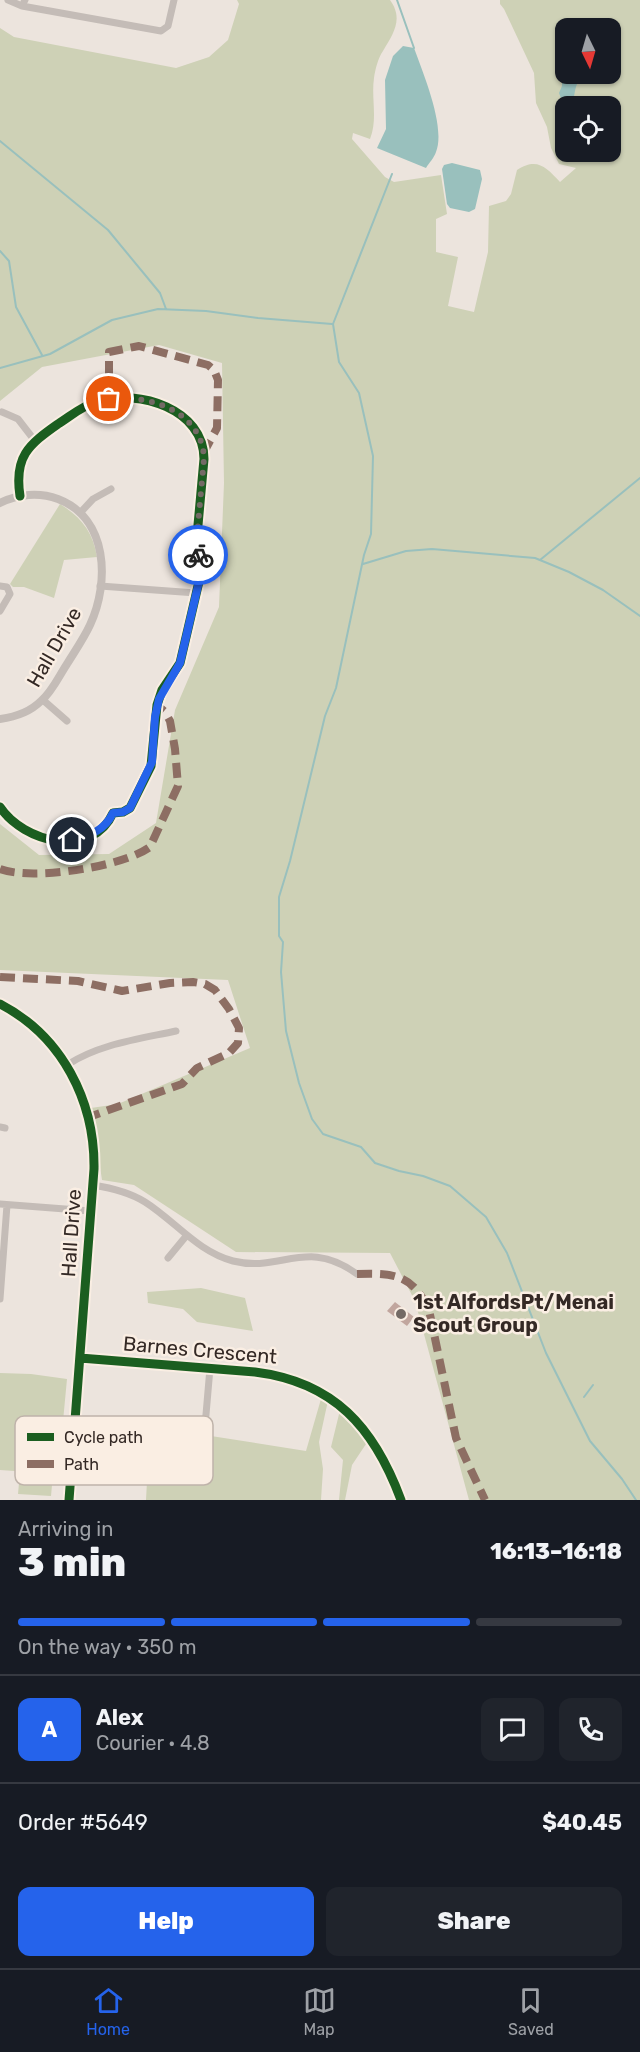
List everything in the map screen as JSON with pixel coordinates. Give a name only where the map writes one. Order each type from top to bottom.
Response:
[{"type":"street","points":[[8,0],[161,31],[168,26],[174,0]]},
{"type":"street","points":[[0,807],[11,820],[28,833],[59,841],[92,834],[106,824],[113,813],[123,812],[130,808],[151,766],[157,705],[162,690],[180,663],[201,569],[196,547],[204,452],[197,431],[187,419],[167,408],[139,399],[109,399],[84,407],[35,441],[20,463],[18,480],[20,496]]},
{"type":"street","points":[[2,412],[18,419],[35,441]]},
{"type":"street","points":[[80,513],[93,499],[111,489]]},
{"type":"street","name":"Hall Drive","points":[[0,502],[20,496],[52,497],[69,504],[90,525],[99,542],[102,559],[100,586],[90,624],[43,700],[20,715],[0,719]]},
{"type":"street","points":[[0,586],[7,587],[10,592],[0,611]]},
{"type":"street","points":[[100,586],[196,593]]},
{"type":"street","points":[[43,700],[67,721]]},
{"type":"street","name":"Hall Drive","points":[[0,1004],[39,1031],[67,1065],[82,1095],[89,1117],[94,1151],[93,1185],[76,1416]]},
{"type":"street","points":[[67,1065],[119,1043],[176,1031]]},
{"type":"street","points":[[93,1185],[114,1189],[138,1198],[212,1253],[234,1261],[259,1263],[318,1256],[340,1261],[357,1274]]},
{"type":"street","points":[[0,1298],[4,1204],[91,1211]]},
{"type":"street","points":[[168,1258],[187,1235]]},
{"type":"street","name":"Barnes Crescent","points":[[80,1358],[279,1375],[306,1383],[334,1399],[363,1429],[391,1474],[401,1500]]},
{"type":"street","points":[[206,1416],[210,1368]]},
{"type":"street","name":"Hall Drive","points":[[69,1500],[70,1485]]},
{"type":"green space","points":[[237,0],[390,0],[397,20],[375,71],[374,116],[370,139],[353,133],[352,139],[385,177],[394,182],[441,175],[447,214],[436,219],[436,252],[458,257],[448,306],[474,312],[488,252],[489,206],[506,201],[511,194],[517,170],[530,164],[536,164],[546,168],[560,182],[576,168],[558,162],[621,162],[621,96],[555,96],[555,156],[547,127],[536,103],[534,73],[500,0],[640,0],[640,1500],[469,1500],[415,1301],[390,1253],[236,1252],[134,1185],[102,1180],[91,1108],[118,1104],[250,1048],[228,980],[0,970],[0,824],[39,855],[109,854],[156,823],[175,710],[219,607],[224,483],[222,363],[159,345],[42,367],[0,401],[0,28],[14,37],[176,68],[209,57],[228,40],[239,4]]},
{"type":"green space","points":[[60,504],[85,526],[97,557],[64,560],[54,598],[24,587],[13,587],[10,584]]},
{"type":"green space","points":[[201,1288],[245,1298],[253,1331],[197,1322],[183,1309],[148,1303],[147,1292]]},
{"type":"green space","points":[[0,1373],[67,1379],[63,1416],[15,1416],[15,1471],[0,1470]]},
{"type":"green space","points":[[323,1392],[329,1396],[319,1442],[323,1469],[321,1500],[146,1500],[147,1485],[213,1485],[213,1436],[306,1451]]},
{"type":"green space","points":[[341,1406],[370,1438],[352,1465],[345,1500],[339,1500],[343,1460],[331,1447]]},
{"type":"green space","points":[[19,1485],[52,1485],[51,1496],[18,1494]]},
{"type":"water","points":[[403,46],[414,48],[436,115],[438,141],[435,154],[426,168],[377,148],[386,129],[385,80],[393,56]]},
{"type":"water","points":[[562,84],[578,84],[574,96],[560,96]]},
{"type":"water","points":[[452,163],[480,170],[482,179],[475,209],[469,212],[450,208],[447,204],[442,169],[444,165]]},
{"type":"building","name":"1st AlfordsPt/Menai Scout Group","points":[[395,1302],[414,1317],[407,1326],[387,1311]]},
{"type":"waterway","points":[[397,0],[414,48]]},
{"type":"waterway","points":[[0,141],[108,230],[160,293],[166,309]]},
{"type":"waterway","points":[[392,174],[333,324],[339,362],[359,393],[373,456],[371,534],[364,555],[336,688],[325,716],[279,897],[279,936],[283,942],[281,972],[286,1031],[299,1083],[312,1119],[323,1134],[361,1147],[375,1163],[450,1186],[486,1217],[507,1253],[546,1353],[590,1441],[622,1479],[636,1500]]},
{"type":"waterway","points":[[0,251],[9,261],[16,307],[42,355]]},
{"type":"waterway","points":[[0,368],[50,354],[112,320],[158,309],[206,311],[332,324]]},
{"type":"waterway","points":[[540,560],[640,478]]},
{"type":"waterway","points":[[363,564],[406,551],[432,549],[535,558],[569,572],[603,590],[640,616]]},
{"type":"waterway","points":[[584,1397],[593,1385]]},
{"type":"marked path","points":[[109,399],[109,352],[139,346],[208,365],[214,370],[218,380],[217,428],[204,452]]},
{"type":"marked path","points":[[0,869],[33,873],[76,870],[120,861],[150,847],[178,786],[170,721],[157,705]]},
{"type":"marked path","points":[[0,977],[78,981],[122,991],[170,983],[193,982],[205,984],[215,990],[229,1009],[239,1028],[238,1043],[229,1053],[197,1068],[182,1084],[89,1117]]},
{"type":"marked path","points":[[357,1274],[392,1275],[409,1283],[423,1298],[429,1310],[456,1438],[485,1500]]},
{"type":"cycle path","points":[[0,807],[24,829],[40,837],[57,841],[74,841],[90,837],[103,828],[113,813],[123,812],[130,808],[151,766],[157,705],[162,690],[180,663],[201,573],[196,547],[204,459],[201,442],[193,427],[166,407],[132,398],[98,401],[77,411],[31,446],[21,462],[19,471],[20,496]]},
{"type":"cycle path","points":[[0,1004],[22,1017],[41,1034],[71,1073],[81,1095],[93,1144],[94,1169],[75,1416]]},
{"type":"cycle path","points":[[80,1358],[255,1372],[283,1377],[307,1386],[348,1412],[364,1430],[378,1451],[401,1500]]},
{"type":"cycle path","points":[[69,1500],[70,1485]]},
{"type":"way so far","points":[[109,399],[131,398],[182,414],[193,424],[201,438],[204,459],[196,547],[198,555]]},
{"type":"place","name":"1st AlfordsPt/Menai Scout Group","points":[[401,1314]]},
{"type":"route","points":[[72,840],[98,831],[110,820],[113,813],[123,812],[130,808],[151,766],[157,705],[162,690],[180,663],[201,573],[198,555]]}]
